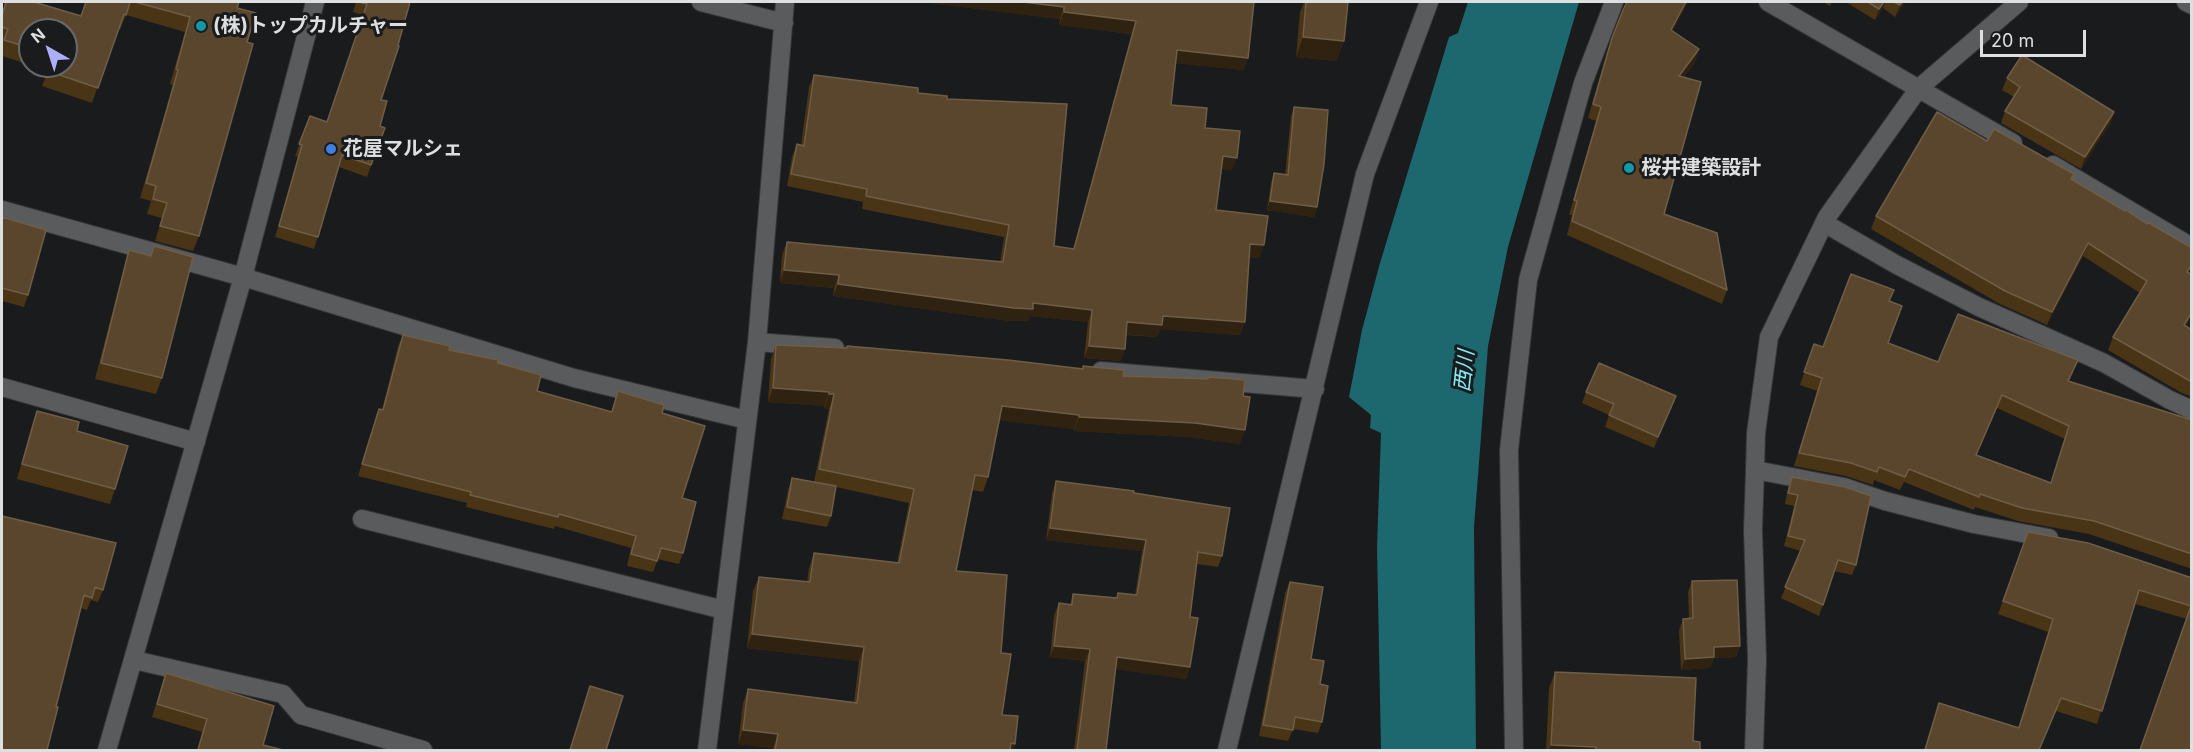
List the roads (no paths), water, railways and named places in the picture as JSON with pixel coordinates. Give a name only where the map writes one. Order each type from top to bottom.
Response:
[{"type":"street","points":[[108,750],[243,277],[315,2]]},
{"type":"street","points":[[701,2],[784,24]]},
{"type":"street","points":[[707,750],[758,342],[785,2]]},
{"type":"street","points":[[1227,750],[1365,174],[1429,2]]},
{"type":"street","points":[[1514,750],[1509,450],[1528,280],[1583,83],[1614,2]]},
{"type":"street","points":[[1768,2],[2192,247]]},
{"type":"street","points":[[1754,750],[1757,659],[1754,530],[1756,433],[1769,337],[1824,223],[1919,88],[2019,2]]},
{"type":"street","points":[[2186,2],[2192,5]]},
{"type":"street","points":[[2,210],[243,277],[574,378],[747,420]]},
{"type":"street","points":[[1824,223],[1979,308],[2104,363],[2192,410]]},
{"type":"street","points":[[758,342],[852,350]]},
{"type":"street","points":[[1089,370],[1315,389]]},
{"type":"street","points":[[2,387],[196,441]]},
{"type":"street","points":[[1755,470],[1844,487],[1885,501],[1974,524],[2064,541]]},
{"type":"street","points":[[362,519],[724,610]]},
{"type":"street","points":[[134,660],[283,694],[301,715],[423,750]]},
{"type":"water","name":"西川","points":[[1468,2],[1579,2],[1508,247],[1488,346],[1474,527],[1476,750],[1381,750],[1377,547],[1381,433],[1370,428],[1371,415],[1349,397],[1362,330],[1380,263],[1449,37],[1458,33]]},
{"type":"place","name":"(株)トップカルチャー","points":[[201,26]]},
{"type":"place","name":"花屋マルシェ","points":[[331,149]]},
{"type":"place","name":"桜井建築設計","points":[[1629,168]]}]
